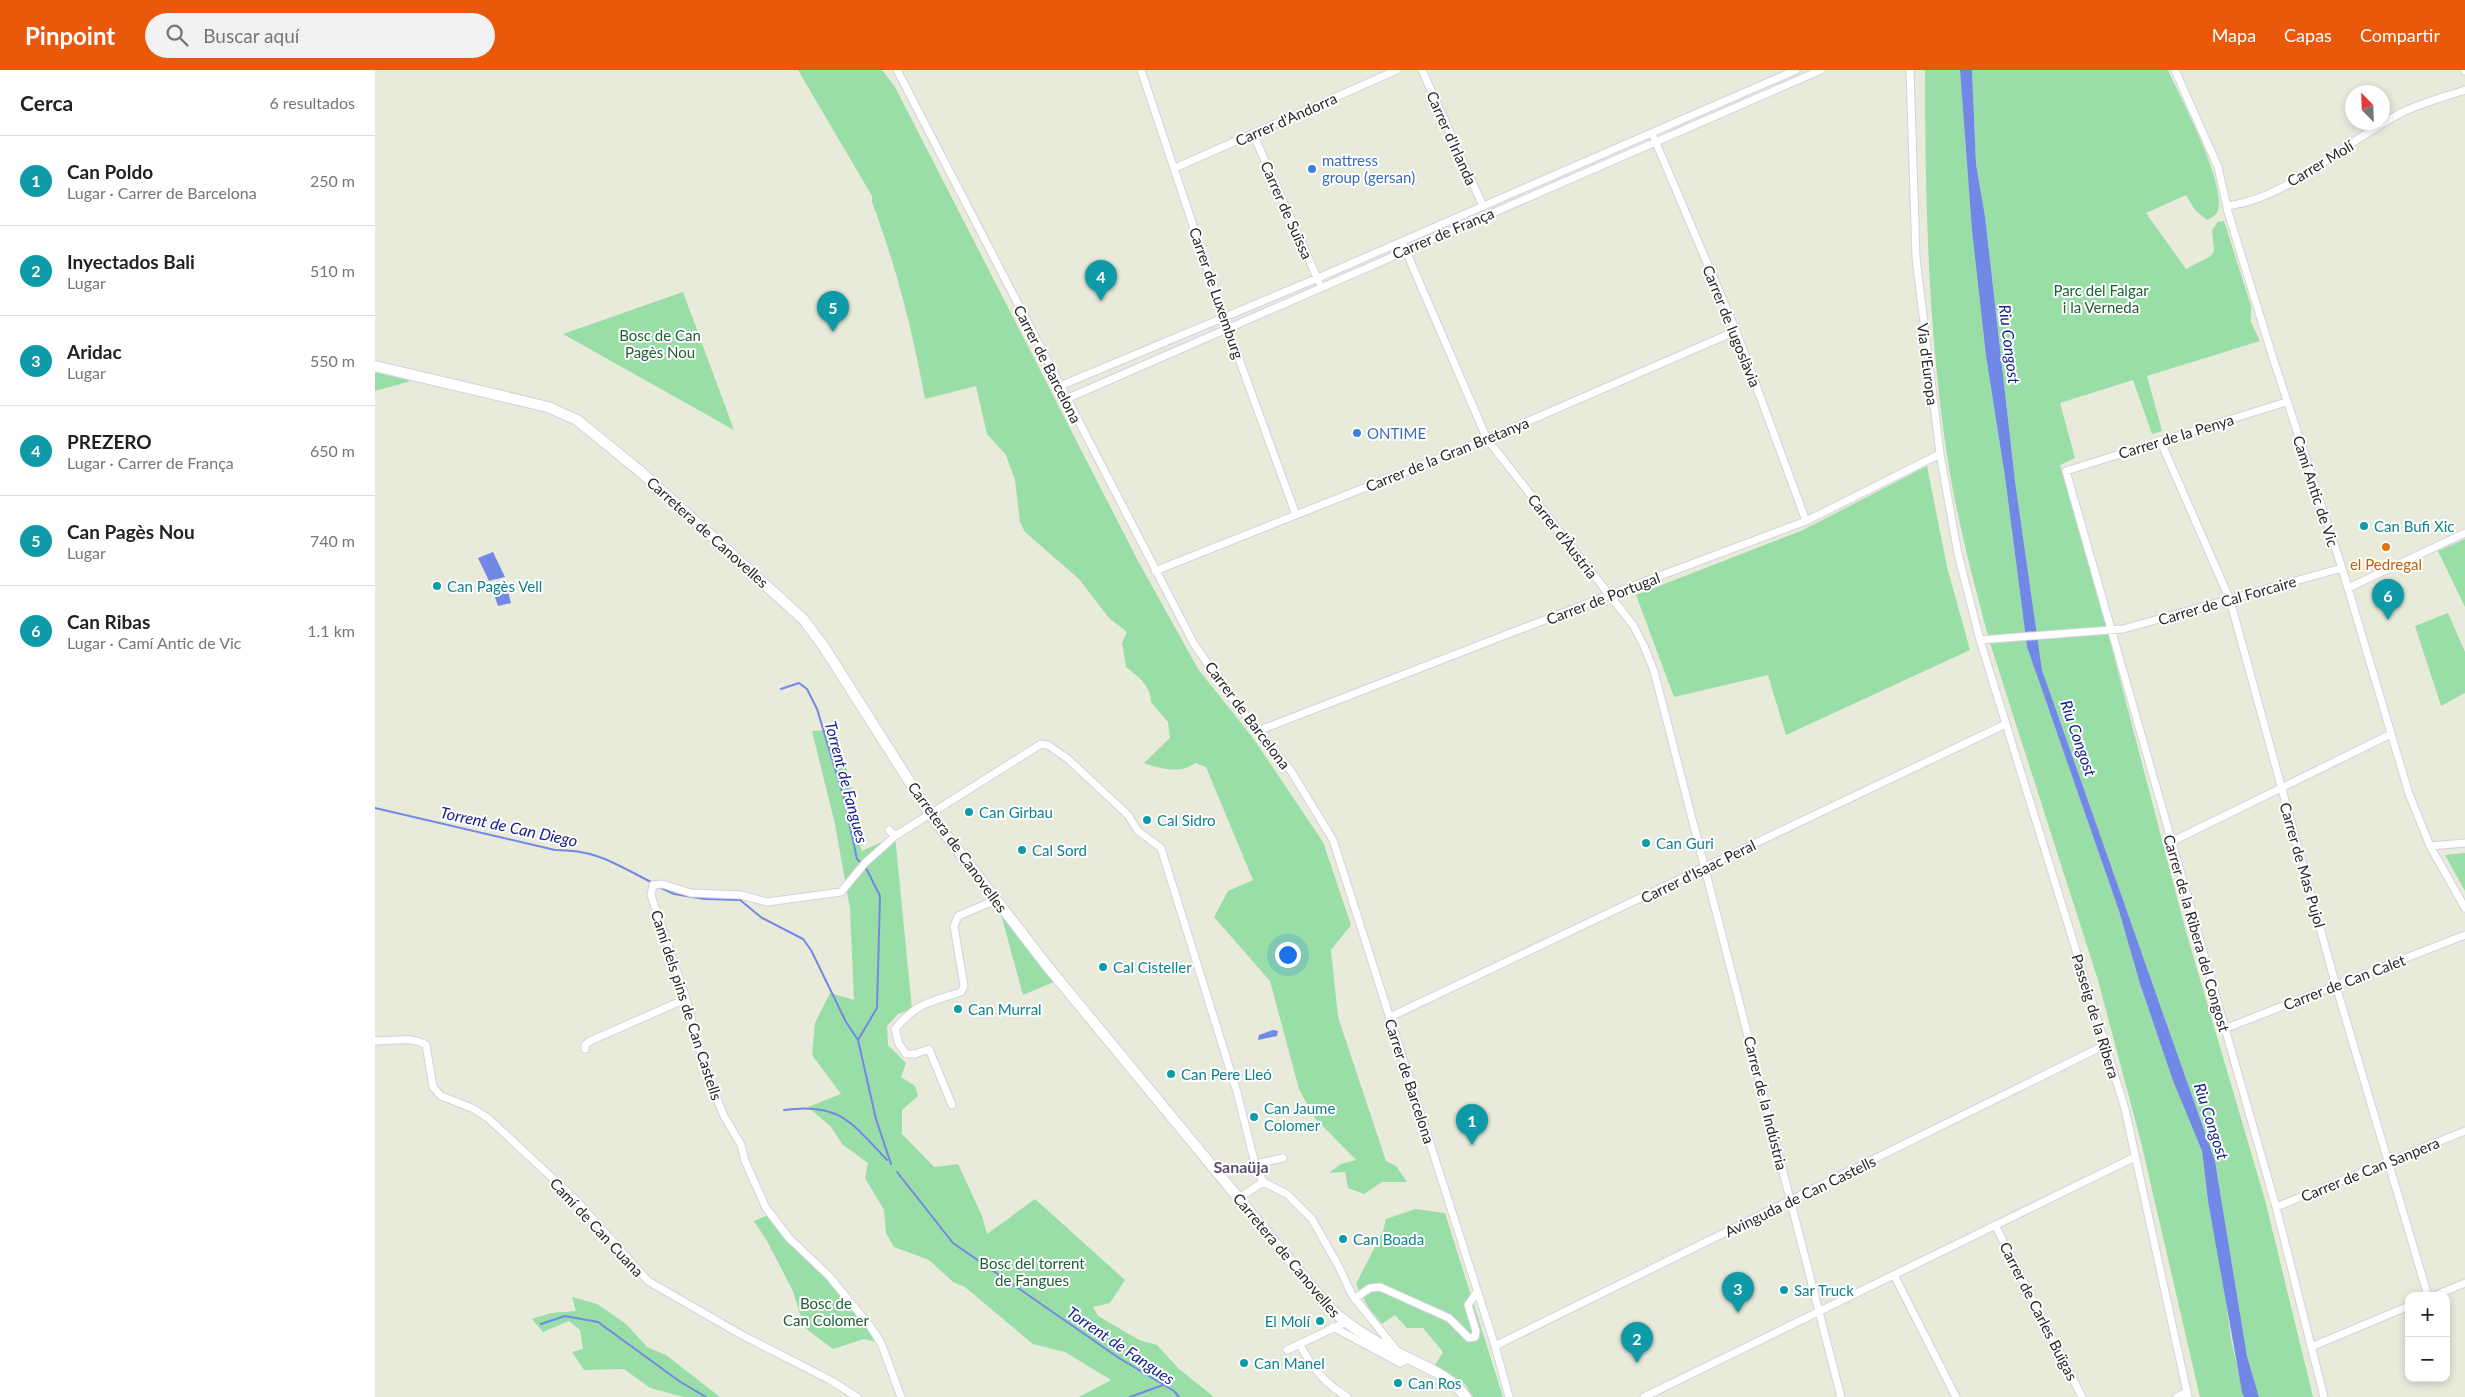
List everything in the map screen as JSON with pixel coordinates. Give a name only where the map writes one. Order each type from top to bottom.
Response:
[{"type":"street","name":"Carrer de Barcelona","points":[[897,70],[1155,572],[1195,644],[1227,692],[1260,730],[1291,771],[1333,840],[1495,1346],[1509,1397]]},
{"type":"street","name":"Carrer de Luxemburg","points":[[1141,70],[1224,318],[1296,515]]},
{"type":"street","name":"Carrer d'Andorra","points":[[1175,168],[1397,70]]},
{"type":"street","name":"Carrer d'Irlanda","points":[[1422,70],[1483,206]]},
{"type":"street","name":"Carrer de França","points":[[1060,386],[1318,278],[1796,70]]},
{"type":"street","name":"Carrer de França","points":[[1066,399],[1321,286],[1821,70]]},
{"type":"street","name":"Via d'Europa","points":[[1904,70],[1910,84]]},
{"type":"street","name":"Via d'Europa","points":[[1910,70],[1916,258],[1940,454],[1958,554],[1980,640]]},
{"type":"street","name":"Camí Antic de Vic","points":[[2175,70],[2218,167],[2227,206],[2286,402],[2342,568],[2409,794],[2430,846],[2465,908]]},
{"type":"street","name":"Carrer Molí","points":[[2227,206],[2241,204],[2302,176],[2401,113],[2465,90]]},
{"type":"street","name":"Carrer de Iugoslàvia","points":[[1652,133],[1736,331],[1806,521]]},
{"type":"street","name":"Carrer de Suïssa","points":[[1253,134],[1321,286]]},
{"type":"street","name":"Carrer d'Àustria","points":[[1401,242],[1487,439],[1633,625],[1644,646],[1654,671],[1706,868]]},
{"type":"street","name":"Carrer de la Gran Bretanya","points":[[1155,572],[1487,439],[1736,331]]},
{"type":"street","name":"Carretera de Canovelles","points":[[375,366],[547,407],[577,420],[650,481],[803,619],[824,647],[930,814],[1048,967],[1325,1304],[1344,1322],[1399,1353],[1436,1370],[1466,1397]]},
{"type":"street","name":"Carrer de la Penya","points":[[2066,471],[2286,402]]},
{"type":"street","name":"Carrer de Mas Pujol","points":[[2160,440],[2230,600],[2336,986],[2427,1292]]},
{"type":"street","name":"Carrer de Portugal","points":[[1260,730],[1806,521],[1940,454]]},
{"type":"street","name":"Carrer de la Ribera del Congost","points":[[2066,471],[2109,630],[2276,1207],[2323,1397]]},
{"type":"street","points":[[2348,588],[2465,533]]},
{"type":"street","name":"Carrer de Cal Forcaire","points":[[1980,640],[2109,630],[2230,600],[2342,568]]},
{"type":"street","name":"Passeig de la Ribera","points":[[1980,640],[2125,1109],[2171,1311],[2187,1395]]},
{"type":"street","name":"Carrer d'Isaac Peral","points":[[1390,1017],[2006,724]]},
{"type":"street","points":[[2171,842],[2391,734]]},
{"type":"street","name":"Camí dels pins de Can Castells","points":[[901,1397],[881,1343],[870,1326],[829,1276],[789,1238],[766,1208],[745,1161],[741,1145],[724,1116],[705,1069],[685,996],[651,895],[653,885],[662,884],[691,893],[741,895],[767,902],[841,892],[863,866],[895,836],[1041,744],[1048,745],[1067,759],[1127,815],[1138,831],[1161,848],[1237,1092],[1255,1164],[1263,1182]]},
{"type":"street","points":[[889,830],[895,836]]},
{"type":"street","points":[[2430,846],[2465,843]]},
{"type":"street","name":"Carrer de la Indústria","points":[[1706,868],[1841,1397]]},
{"type":"street","points":[[952,1105],[929,1049],[915,1054],[906,1054],[899,1044],[895,1029],[906,1015],[919,1006],[961,992],[965,986],[954,926],[958,916],[996,900]]},
{"type":"street","name":"Carrer de Can Calet","points":[[2224,1029],[2465,935]]},
{"type":"street","points":[[585,1050],[585,1045],[590,1041],[681,1001],[685,996]]},
{"type":"street","name":"Camí de Can Cuana","points":[[375,1041],[409,1040],[420,1041],[425,1045],[433,1087],[441,1096],[472,1108],[488,1118],[576,1200],[648,1281],[740,1334],[830,1380],[857,1397]]},
{"type":"street","name":"Avinguda de Can Castells","points":[[1495,1346],[2105,1045]]},
{"type":"street","name":"Carrer de Can Sanpera","points":[[2276,1207],[2465,1131]]},
{"type":"street","name":"Carrer de Carles Buïgas","points":[[1645,1397],[2135,1157]]},
{"type":"street","points":[[1255,1164],[1283,1158]]},
{"type":"street","points":[[1239,1198],[1263,1182],[1287,1194],[1312,1219],[1355,1298],[1399,1353]]},
{"type":"street","name":"Carrer de Carles Buïgas","points":[[1995,1225],[2082,1397]]},
{"type":"street","points":[[1894,1275],[1956,1397]]},
{"type":"street","points":[[2444,1292],[2465,1283]]},
{"type":"street","points":[[1355,1298],[1370,1288],[1380,1288],[1449,1318],[1469,1338],[1475,1337],[1476,1331],[1468,1305],[1477,1292]]},
{"type":"street","points":[[2311,1347],[2405,1308]]},
{"type":"street","points":[[1287,1350],[1344,1322]]},
{"type":"street","points":[[1333,1327],[1401,1363],[1410,1358]]},
{"type":"street","points":[[1299,1344],[1315,1372],[1327,1384],[1346,1397]]},
{"type":"street","points":[[2177,1397],[2187,1395]]},
{"type":"green space","points":[[798,70],[882,70],[895,87],[1138,561],[1198,669],[1253,738],[1323,842],[1351,925],[1331,950],[1338,1017],[1386,1161],[1396,1166],[1407,1182],[1382,1182],[1364,1194],[1348,1188],[1345,1172],[1329,1173],[1341,1164],[1356,1160],[1314,1117],[1299,1089],[1270,981],[1214,917],[1228,891],[1253,880],[1206,767],[1195,763],[1183,768],[1170,769],[1144,763],[1170,738],[1168,722],[1151,702],[1149,691],[1143,682],[1126,667],[1122,643],[1127,632],[1109,618],[1079,579],[1025,532],[1020,522],[1015,480],[1006,455],[987,434],[976,386],[925,399],[903,299],[889,250],[872,202],[872,196]]},
{"type":"green space","points":[[1925,70],[1960,70],[1972,231],[1986,356],[2005,477],[2027,647],[2119,911],[2140,984],[2173,1081],[2202,1151],[2208,1201],[2221,1266],[2231,1339],[2244,1397],[2200,1397],[2141,1142],[2098,980],[1990,643],[1966,549],[1947,455],[1936,359],[1927,215]]},
{"type":"green space","name":"Parc del Falgar i la Verneda","points":[[1972,70],[2168,70],[2209,161],[2219,197],[2218,210],[2215,215],[2207,220],[2195,210],[2186,195],[2146,213],[2186,269],[2211,256],[2214,251],[2212,230],[2218,222],[2224,221],[2251,306],[2251,322],[2260,341],[2147,376],[2162,431],[2152,434],[2133,380],[2060,403],[2075,458],[2060,465],[2110,641],[2185,928],[2265,1200],[2313,1397],[2259,1397],[2247,1356],[2215,1161],[2042,670],[2015,481],[1985,216],[1976,164]]},
{"type":"green space","name":"Bosc de Can Pagès Nou","points":[[683,292],[734,430],[563,334]]},
{"type":"green space","points":[[375,372],[411,381],[375,391]]},
{"type":"green space","points":[[1927,466],[1947,567],[1970,650],[1786,735],[1768,675],[1674,697],[1636,595],[1803,530]]},
{"type":"green space","points":[[2465,539],[2465,607],[2438,551]]},
{"type":"green space","points":[[2448,613],[2465,652],[2465,693],[2441,706],[2415,626]]},
{"type":"green space","name":"Bosc del torrent de Fangues","points":[[833,730],[852,788],[862,851],[895,836],[912,1009],[898,1014],[887,1026],[888,1045],[906,1063],[901,1077],[915,1086],[918,1096],[902,1110],[902,1134],[934,1167],[958,1164],[982,1216],[987,1234],[1035,1199],[1125,1280],[1110,1303],[1093,1307],[1098,1316],[1139,1340],[1157,1345],[1179,1369],[1214,1397],[1079,1397],[1111,1380],[1065,1352],[1033,1344],[965,1287],[953,1282],[929,1260],[894,1247],[886,1233],[884,1210],[865,1178],[868,1163],[843,1145],[831,1127],[808,1107],[841,1094],[812,1055],[815,1023],[830,993],[854,1000],[850,909],[835,824],[812,731]]},
{"type":"green space","points":[[2465,853],[2465,891],[2445,855]]},
{"type":"green space","points":[[1000,911],[1056,981],[1023,995]]},
{"type":"green space","points":[[1415,1209],[1445,1213],[1503,1397],[1473,1397],[1465,1384],[1435,1365],[1443,1352],[1423,1328],[1407,1328],[1395,1315],[1382,1324],[1368,1307],[1356,1284],[1383,1231],[1386,1219]]},
{"type":"green space","name":"Bosc de Can Colomer","points":[[770,1214],[829,1276],[881,1343],[864,1339],[833,1349],[804,1327],[793,1291],[767,1241],[754,1221]]},
{"type":"green space","points":[[572,1297],[597,1304],[626,1324],[647,1347],[666,1355],[720,1397],[684,1397],[650,1388],[624,1369],[584,1370],[572,1352],[583,1349],[580,1330],[569,1321],[543,1332],[532,1319],[551,1313],[576,1311]]},
{"type":"water","points":[[1960,70],[1972,70],[1976,164],[1985,216],[2015,481],[2042,670],[2215,1161],[2247,1356],[2259,1397],[2244,1397],[2242,1392],[2208,1201],[2202,1151],[2173,1081],[2140,984],[2119,911],[2027,647],[2005,477],[1986,356],[1972,231]]},
{"type":"water","points":[[493,552],[505,577],[489,581],[478,558]]},
{"type":"water","points":[[507,588],[511,603],[498,606],[493,591]]},
{"type":"water","points":[[1273,1030],[1278,1031],[1277,1036],[1258,1040],[1259,1035]]},
{"type":"waterway","name":"Torrent de Fangues","points":[[781,689],[799,683],[807,689],[817,709],[844,798],[857,859],[861,863]]},
{"type":"waterway","name":"Torrent de Can Diego","points":[[375,808],[555,850],[595,855],[653,883]]},
{"type":"waterway","name":"Torrent de Fangues","points":[[865,866],[880,896],[877,1008],[858,1040],[876,1119],[891,1164]]},
{"type":"waterway","name":"Torrent de Can Diego","points":[[659,887],[674,894],[705,899],[740,900],[762,918],[803,939],[811,950],[846,1022],[858,1040]]},
{"type":"waterway","points":[[784,1110],[803,1108],[831,1112],[853,1125],[887,1160]]},
{"type":"waterway","name":"Torrent de Fangues","points":[[897,1172],[953,1243],[1119,1358],[1174,1391],[1179,1397]]},
{"type":"waterway","points":[[541,1324],[565,1316],[598,1322],[679,1381],[706,1397]]},
{"type":"waterway","points":[[1130,1397],[1163,1385]]},
{"type":"place","name":"mattress group (gersan)","points":[[1312,169]]},
{"type":"place","name":"PREZERO","points":[[1101,301]]},
{"type":"place","name":"Can Pagès Nou","points":[[833,332]]},
{"type":"place","name":"ONTIME","points":[[1357,433]]},
{"type":"place","name":"Can Bufi Xic","points":[[2364,526]]},
{"type":"place","name":"el Pedregal","points":[[2386,547]]},
{"type":"place","name":"Can Pagès Vell","points":[[437,586]]},
{"type":"place","name":"Can Ribas","points":[[2388,620]]},
{"type":"place","name":"Can Girbau","points":[[969,812]]},
{"type":"place","name":"Cal Sidro","points":[[1147,820]]},
{"type":"place","name":"Can Guri","points":[[1646,843]]},
{"type":"place","name":"Cal Sord","points":[[1022,850]]},
{"type":"place","name":"Cal Cisteller","points":[[1103,967]]},
{"type":"place","name":"Can Murral","points":[[958,1009]]},
{"type":"place","name":"Can Pere Lleó","points":[[1171,1074]]},
{"type":"place","name":"Can Jaume Colomer","points":[[1254,1117]]},
{"type":"place","name":"Can Poldo","points":[[1472,1145]]},
{"type":"place","name":"Can Boada","points":[[1343,1239]]},
{"type":"place","name":"Sar Truck","points":[[1784,1290]]},
{"type":"place","name":"Aridac","points":[[1738,1313]]},
{"type":"place","name":"El Molí","points":[[1320,1321]]},
{"type":"place","name":"Can Manel","points":[[1244,1363]]},
{"type":"place","name":"Inyectados Bali","points":[[1637,1363]]},
{"type":"place","name":"Can Ros","points":[[1398,1383]]},
{"type":"district","name":"Sanaüja","points":[[1241,1166]]},
{"type":"water label","name":"Riu Congost","points":[[2010,344]]},
{"type":"water label","name":"Riu Congost","points":[[2079,738]]},
{"type":"water label","name":"Riu Congost","points":[[2212,1121]]}]
